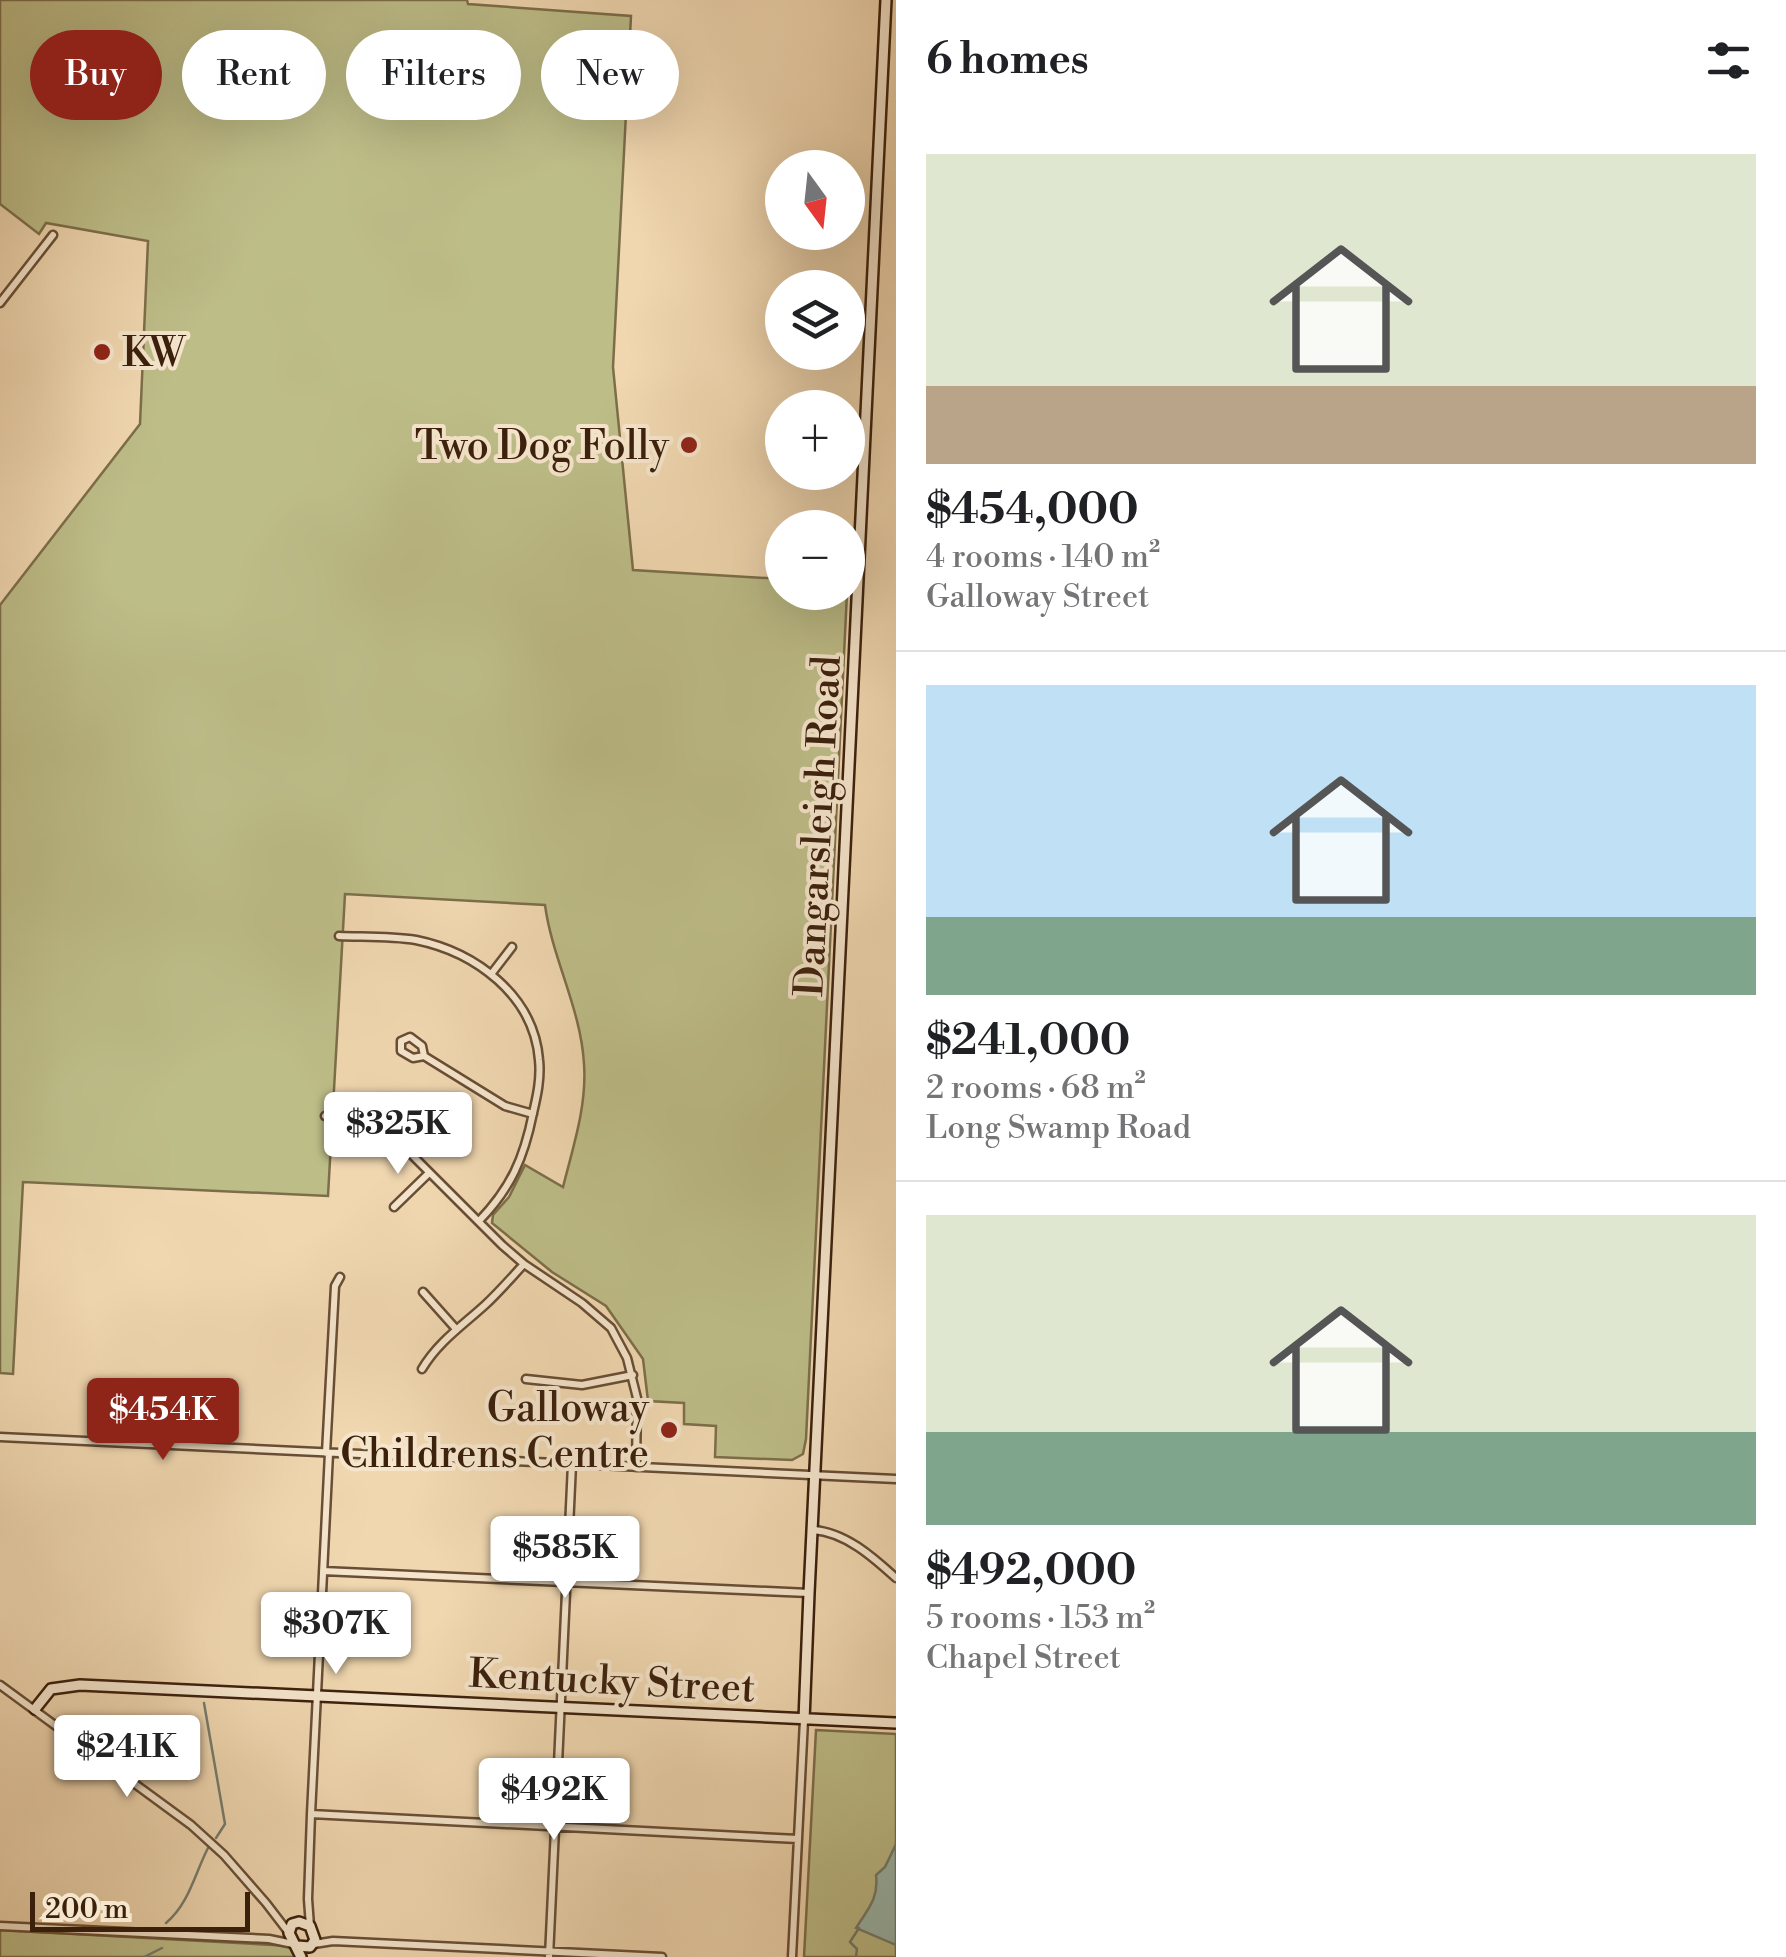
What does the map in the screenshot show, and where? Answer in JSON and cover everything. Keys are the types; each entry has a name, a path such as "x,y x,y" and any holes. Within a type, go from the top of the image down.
{"street":[{"name":"Dangarsleigh Road","path":"804,1720 886,0"},
{"path":"0,303 53,235"},
{"path":"339,936 417,940 448,949 492,972 512,996 534,1034 540,1064 527,1144 505,1190 478,1221"},
{"path":"492,972 512,947"},
{"path":"424,1056 506,1106 533,1114"},
{"path":"325,1116 372,1130 408,1152 524,1264 612,1328 628,1358 637,1398 636,1467"},
{"path":"394,1208 429,1173"},
{"path":"422,1369 431,1354 524,1264"},
{"path":"301,1939 308,1899 335,1286 340,1277"},
{"path":"423,1292 456,1329"},
{"path":"526,1379 582,1384 633,1376"},
{"path":"0,1437 896,1479"},
{"path":"549,1954 572,1464"},
{"path":"813,1530 826,1531 851,1543 896,1578"},
{"path":"323,1571 808,1592"},
{"path":"0,1685 191,1825 224,1854 301,1939"},
{"name":"Kentucky Street","path":"35,1710 51,1689 64,1686 896,1722"},
{"path":"792,1957 804,1720"},
{"path":"311,1814 798,1839"},
{"path":"0,1926 662,1957"}],"green space":[{"path":"0,0 467,0 468,4 631,16 630,30 541,30 541,120 626,120 613,367 633,570 765,578 765,610 846,610 803,1454 792,1460 715,1457 716,1426 684,1424 684,1403 648,1401 643,1359 606,1306 552,1272 492,1223 493,1215 509,1197 525,1165 563,1187 581,1111 582,1044 545,905 345,894 328,1196 23,1182 13,1374 0,1373 0,605 140,424 148,241 46,223 39,234 0,204"},
{"path":"816,1730 896,1734 896,1957 804,1957"},
{"path":"0,1930 291,1946 296,1953 295,1957 0,1957"}],"water":[{"path":"896,1844 896,1945 856,1928 874,1898 876,1875 885,1867"}],"waterway":[{"path":"204,1703 225,1824 216,1838"},
{"path":"166,1923 186,1898 208,1848"},
{"path":"856,1957 857,1949 850,1942 859,1928"},
{"path":"144,1957 162,1948"}],"place":[{"name":"KW","path":"102,352"},
{"name":"Two Dog Folly","path":"689,445"},
{"name":"Galloway Childrens Centre","path":"669,1430"}]}
